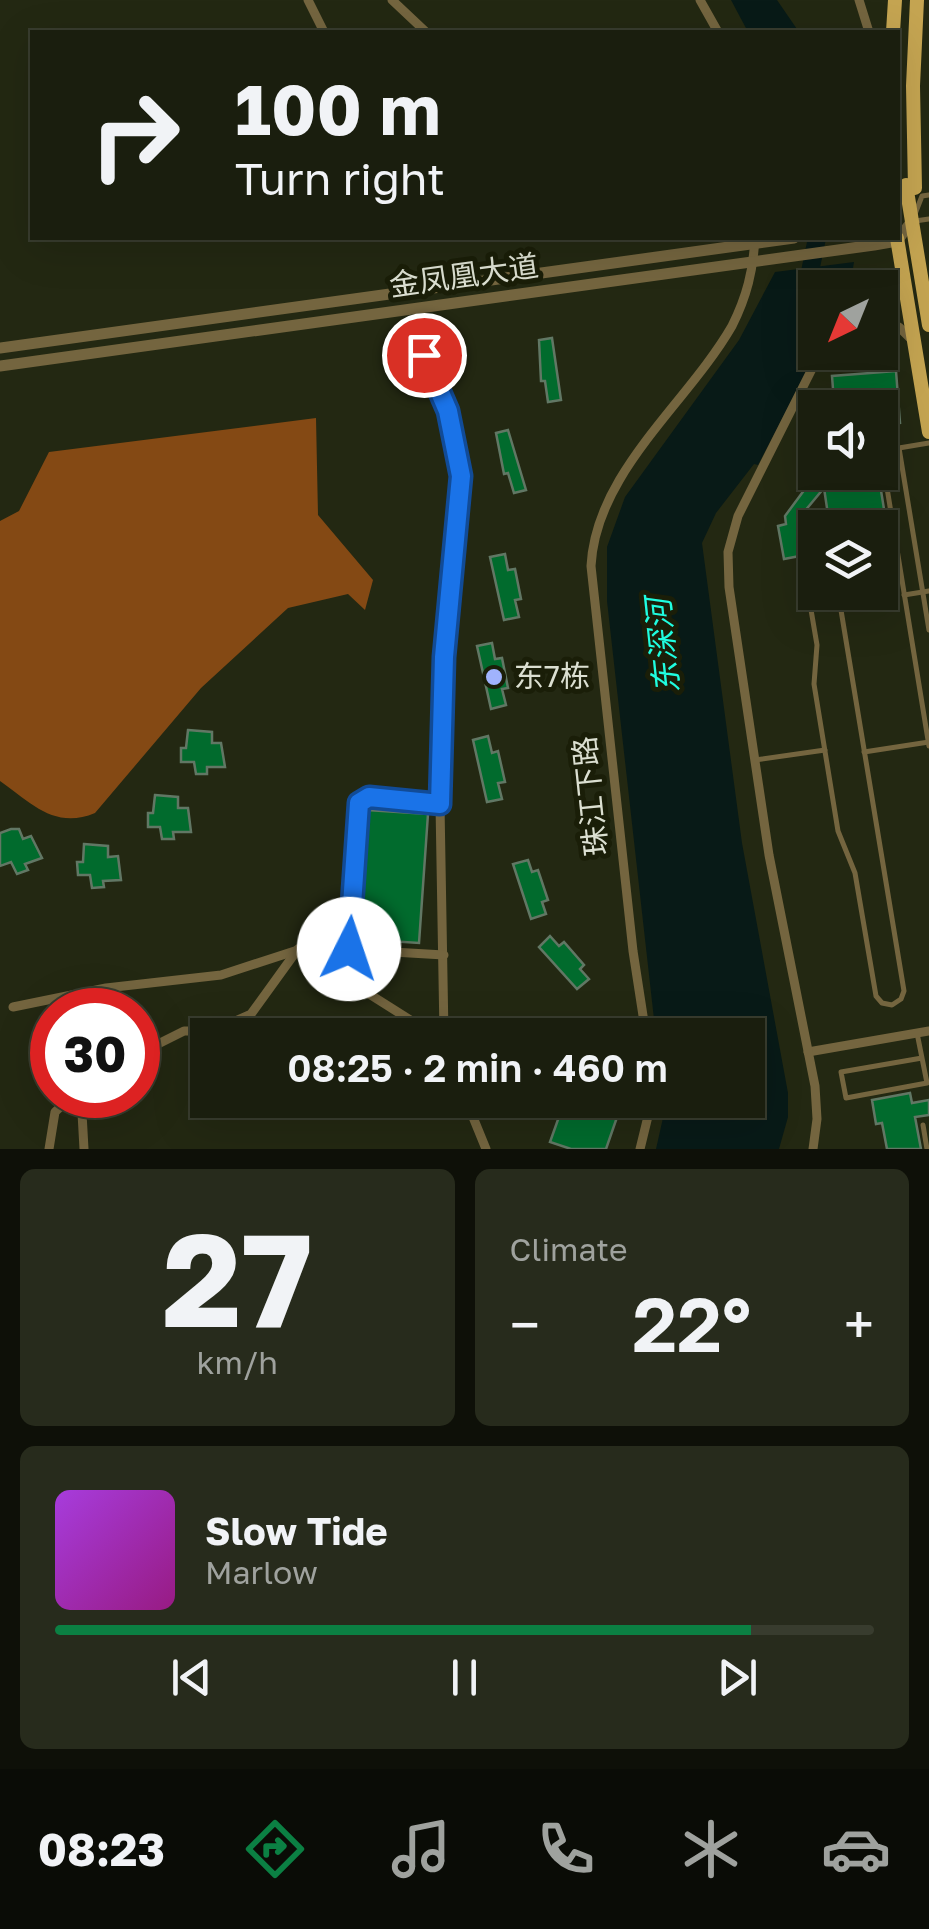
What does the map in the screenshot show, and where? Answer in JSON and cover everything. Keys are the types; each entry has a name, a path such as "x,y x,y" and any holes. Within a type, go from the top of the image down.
{"main road":[{"path":"893,30 895,0"},
{"path":"916,0 916,188 906,185 905,222 928,317"},
{"path":"897,240 929,432"}],"street":[{"path":"308,0 323,30"},
{"path":"392,0 424,30"},
{"path":"700,0 717,30"},
{"path":"858,0 868,30"},
{"name":"金凤凰大道","path":"0,348 755,240"},
{"name":"珠江下路","path":"643,1018 633,952 592,548 608,496 723,341 744,301 755,240"},
{"name":"金凤凰大道","path":"0,366 893,240"},
{"path":"898,290 906,289"},
{"path":"898,327 914,343"},
{"path":"415,333 448,411 461,476 444,657 440,804 444,1018"},
{"path":"811,370 732,534 728,552 769,855 817,1102 813,1149"},
{"path":"349,949 359,803 369,797 440,804"},
{"path":"14,1007 106,988 222,975 307,946 444,956"},
{"path":"298,949 407,1018"},
{"path":"160,1043 184,1031 214,1031 251,1014 298,949"},
{"path":"808,1052 929,1030"},
{"path":"49,1149 53,1118"},
{"path":"82,1118 84,1149"},
{"path":"473,1118 486,1149"},
{"path":"640,1149 648,1118"}],"lane":[{"path":"905,222 922,196 929,196"},
{"path":"905,222 929,219"},
{"path":"864,752 929,743 881,451 929,443"},
{"path":"899,448 926,592 929,630"},
{"path":"904,595 926,592"},
{"path":"811,610 817,645 814,684 838,831 855,874 876,996 882,1003 892,1004 904,991 841,610"},
{"path":"755,760 824,750"},
{"path":"918,1032 927,1083 846,1098 841,1072 922,1058"},
{"path":"922,1126 927,1149"}],"shaded area":[{"path":"316,418 318,515 373,580 365,610 348,594 288,608 201,688 95,813 68,818 44,812 0,781 0,521 19,511 49,452"}],"water":[{"path":"731,0 777,0 798,30 747,30"},
{"path":"854,262 853,270 798,270 798,370 807,370 758,465 754,464 716,513 702,543 742,843 788,1093 788,1117 779,1149 656,1149 663,1118 765,1118 765,1018 654,1018 607,601 607,547 625,497 739,340 775,272"}],"building":[{"path":"552,338 561,400 548,402 545,381 541,381 539,340"},
{"path":"896,371 897,390 833,390 832,376"},
{"path":"508,430 526,490 514,493 508,473 504,474 496,433"},
{"path":"804,490 822,490 806,510 798,510 798,556 784,559 778,526 786,524 785,516"},
{"path":"824,490 881,490 884,510 827,510"},
{"path":"505,554 508,570 515,569 521,599 515,600 519,617 504,620 490,557"},
{"name":"东7栋","path":"492,643 495,659 502,658 508,688 502,689 506,705 491,709 477,646"},
{"path":"188,730 212,732 212,743 221,743 225,767 207,767 207,774 196,774 194,762 181,762"},
{"path":"488,736 492,753 498,751 505,782 498,783 502,799 487,802 473,740"},
{"path":"155,795 178,797 178,808 188,808 191,832 173,832 174,839 162,839 160,827 148,827"},
{"path":"367,810 428,814 419,943 358,939"},
{"path":"19,829 23,839 31,836 42,858 25,864 28,870 17,874 11,862 0,866 0,833"},
{"path":"84,844 108,846 108,857 118,856 121,880 103,881 104,887 92,888 90,875 78,875 77,862 83,862"},
{"path":"528,860 532,872 538,870 548,900 542,902 546,914 531,919 513,864"},
{"path":"550,936 559,946 564,942 584,965 580,969 589,979 577,989 539,947"},
{"path":"910,1093 912,1103 929,1100 929,1115 915,1117 921,1149 887,1149 882,1123 876,1124 872,1100"},
{"path":"559,1118 617,1118 606,1149 571,1149 550,1142"}],"waterway":[{"name":"东深河","path":"810,270 817,240"}],"place":[{"name":"东7栋","path":"494,677"}],"route":[{"path":"349,949 359,803 369,797 440,804 444,657 461,476 448,411 424,355"}]}
